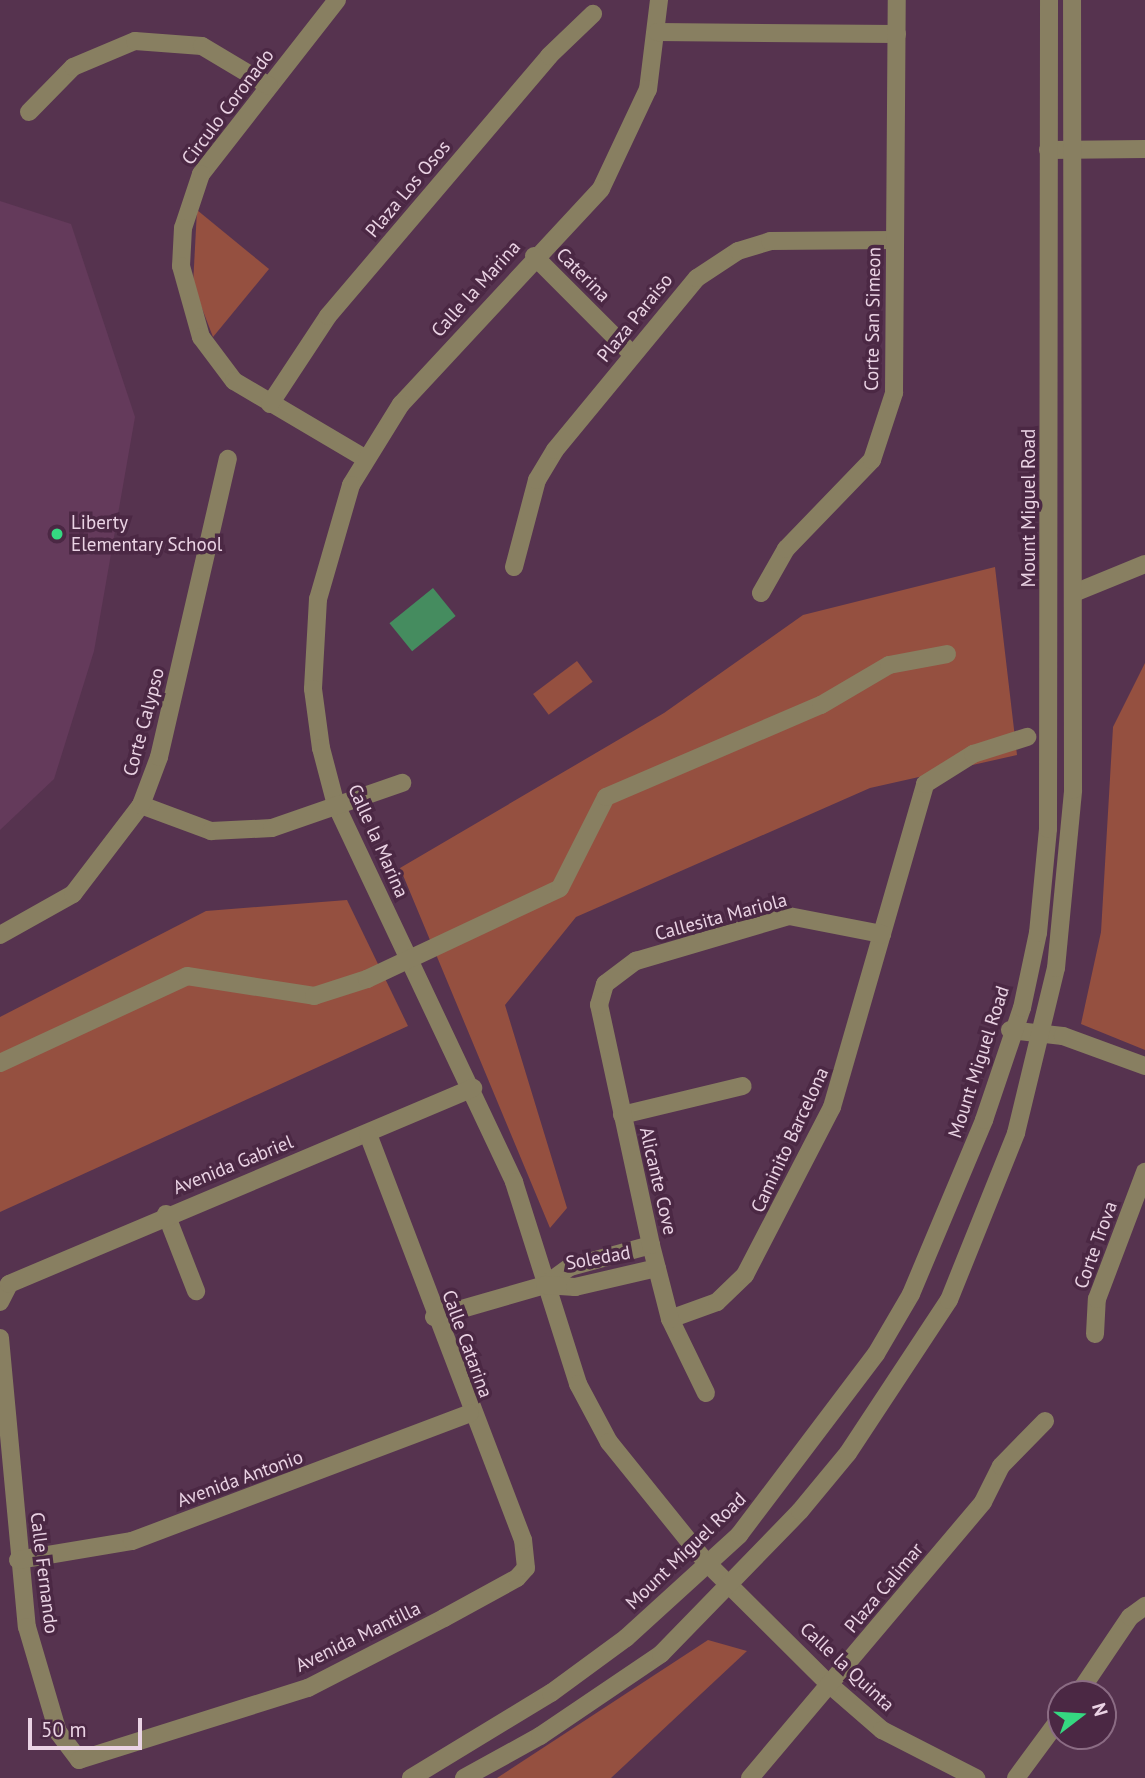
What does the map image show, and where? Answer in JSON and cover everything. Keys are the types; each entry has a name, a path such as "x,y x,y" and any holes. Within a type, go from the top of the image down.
{"street":[{"name":"Circulo Coronado","path":"337,0 201,174 187,210 181,266 187,303 211,353 234,381 364,458"},
{"name":"Calle la Marina","path":"659,0 648,89 616,165 601,189 534,256 401,404 364,458 331,541 314,629 316,718 336,805 473,1088 514,1182 578,1384 608,1442 706,1562"},
{"name":"Corte San Simeon","path":"761,593 786,549 872,460 886,429 894,393 897,0"},
{"name":"Mount Miguel Road","path":"411,1778 551,1693 625,1638 765,1505 876,1354 911,1294 984,1120 1010,1030 1022,1008 1038,933 1048,829 1049,0"},
{"path":"464,1778 540,1736 661,1654 732,1587 848,1453 949,1300 1016,1133 1041,1031 1070,864 1074,593 1075,148 1072,0"},
{"name":"Plaza Los Osos","path":"270,404 328,316 549,56 593,14"},
{"path":"657,32 897,34"},
{"path":"29,112 87,58 152,39 218,53 269,86"},
{"path":"1048,150 1145,149"},
{"name":"Plaza Paraiso","path":"514,567 537,480 632,354 691,283 738,251 787,239 894,240"},
{"name":"Caterina","path":"534,256 632,354"},
{"name":"Corte Calypso","path":"0,935 73,894 141,805 159,757 228,459"},
{"path":"1074,593 1145,564"},
{"path":"0,1063 187,976 314,996 410,959 560,888 606,797 821,705 888,665 947,654"},
{"name":"Caminito Barcelona","path":"670,1319 717,1302 745,1275 788,1200 841,1088 925,784 939,772 1027,737"},
{"path":"141,805 211,831 272,828 402,783"},
{"name":"Callesita Mariola","path":"614,974 636,961 789,916 882,934"},
{"name":"Alicante Cove","path":"614,974 599,1005 622,1115 670,1319 706,1393"},
{"path":"1010,1030 1041,1031 1145,1066"},
{"path":"622,1115 743,1086"},
{"name":"Avenida Gabriel","path":"0,1302 9,1284 166,1214 368,1135 473,1088"},
{"name":"Calle Catarina","path":"368,1135 470,1413 523,1540 526,1567"},
{"name":"Corte Trova","path":"1095,1334 1097,1299 1145,1172"},
{"path":"166,1214 196,1291"},
{"name":"Soledad","path":"545,1285 570,1267 651,1245"},
{"path":"606,1258 611,1279"},
{"name":"Soledad","path":"434,1317 545,1285 611,1279 657,1268"},
{"name":"Calle Fernando","path":"0,1338 18,1560 27,1627 58,1732 79,1760"},
{"name":"Avenida Antonio","path":"18,1560 132,1541 470,1413"},
{"name":"Plaza Calimar","path":"750,1778 983,1502 1001,1466 1045,1421"},
{"name":"Calle la Quinta","path":"706,1562 830,1685 882,1730 976,1778"},
{"name":"Avenida Mantilla","path":"79,1760 308,1688 444,1618 526,1567"},
{"path":"1087,1680 1130,1617 1145,1606"},
{"path":"1016,1778 1047,1736"}],"shaded area":[{"name":"Liberty Elementary School","path":"0,201 71,224 135,417 94,651 54,779 0,830"},
{"path":"197,210 269,269 213,337 193,285"},
{"path":"995,567 1017,755 870,788 576,917 505,1005 567,1208 550,1228 400,868 664,713 803,615"},
{"path":"433,588 456,616 412,651 389,623"},
{"path":"577,661 593,682 549,715 533,694"},
{"path":"1145,663 1145,1050 1081,1024 1101,932 1113,727"},
{"path":"347,900 408,1026 0,1212 0,1017 206,911"},
{"path":"708,1640 747,1651 611,1778 497,1778"}],"place":[{"name":"Liberty Elementary School","path":"57,534"}]}
